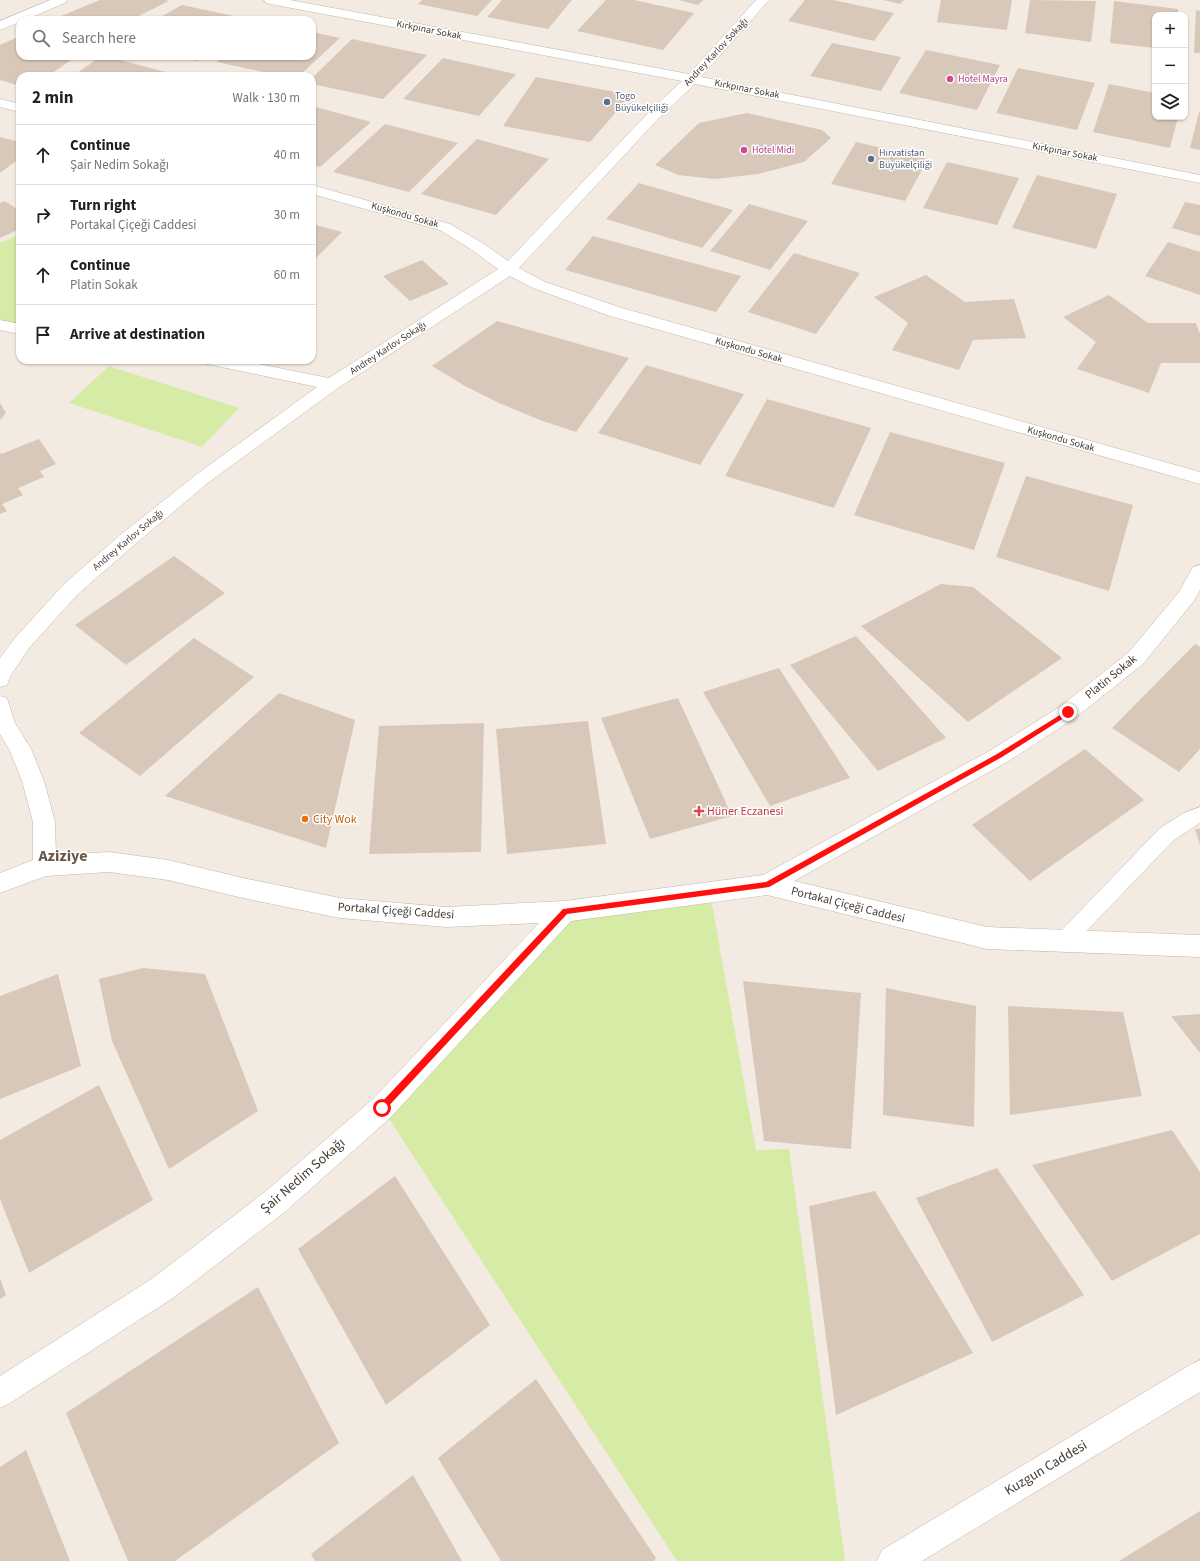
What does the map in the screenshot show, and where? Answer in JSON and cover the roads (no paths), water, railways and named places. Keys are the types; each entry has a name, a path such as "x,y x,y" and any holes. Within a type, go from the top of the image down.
{"street":[{"path":"23,16 61,0"},
{"name":"Kırkpınar Sokak","path":"270,0 692,78 1200,179"},
{"name":"Andrey Karlov Sokağı","path":"0,679 1,673 22,643 77,584 126,541 203,478 332,384 509,269 653,116 692,78 763,0"},
{"path":"0,26 16,19"},
{"path":"0,103 16,107"},
{"name":"Kuşkondu Sokak","path":"316,190 445,227 478,247 509,269 539,285 616,312 1200,478"},
{"path":"0,325 16,328"},
{"path":"232,364 332,384"},
{"name":"Platin Sokak","path":"767,885 999,756 1068,712 1136,658 1186,597 1200,572"},
{"path":"0,704 5,724 20,749 33,781 44,822 45,866 0,883"},
{"name":"Portakal Çiçeği Caddesi","path":"45,866 109,862 168,870 243,888 340,908 446,917 565,911 767,885 987,938 1200,946"},
{"name":"Şair Nedim Sokağı","path":"0,1393 163,1288 276,1201 382,1108 565,911"},
{"name":"Kuzgun Caddesi","path":"893,1561 1200,1375"}],"lane":[{"path":"1064,941 1167,834 1190,818 1200,815"}],"place":[{"name":"Hotel Mayra","path":"950,79"},
{"name":"Togo Büyükelçiliği","path":"607,102"},
{"name":"Hotel Midi","path":"744,150"},
{"name":"Hırvatistan Büyükelçiliği","path":"871,159"},
{"name":"Hüner Eczanesi","path":"699,811"},
{"name":"City Wok","path":"305,819"}],"district":[{"name":"Aziziye","path":"63,856"}]}
